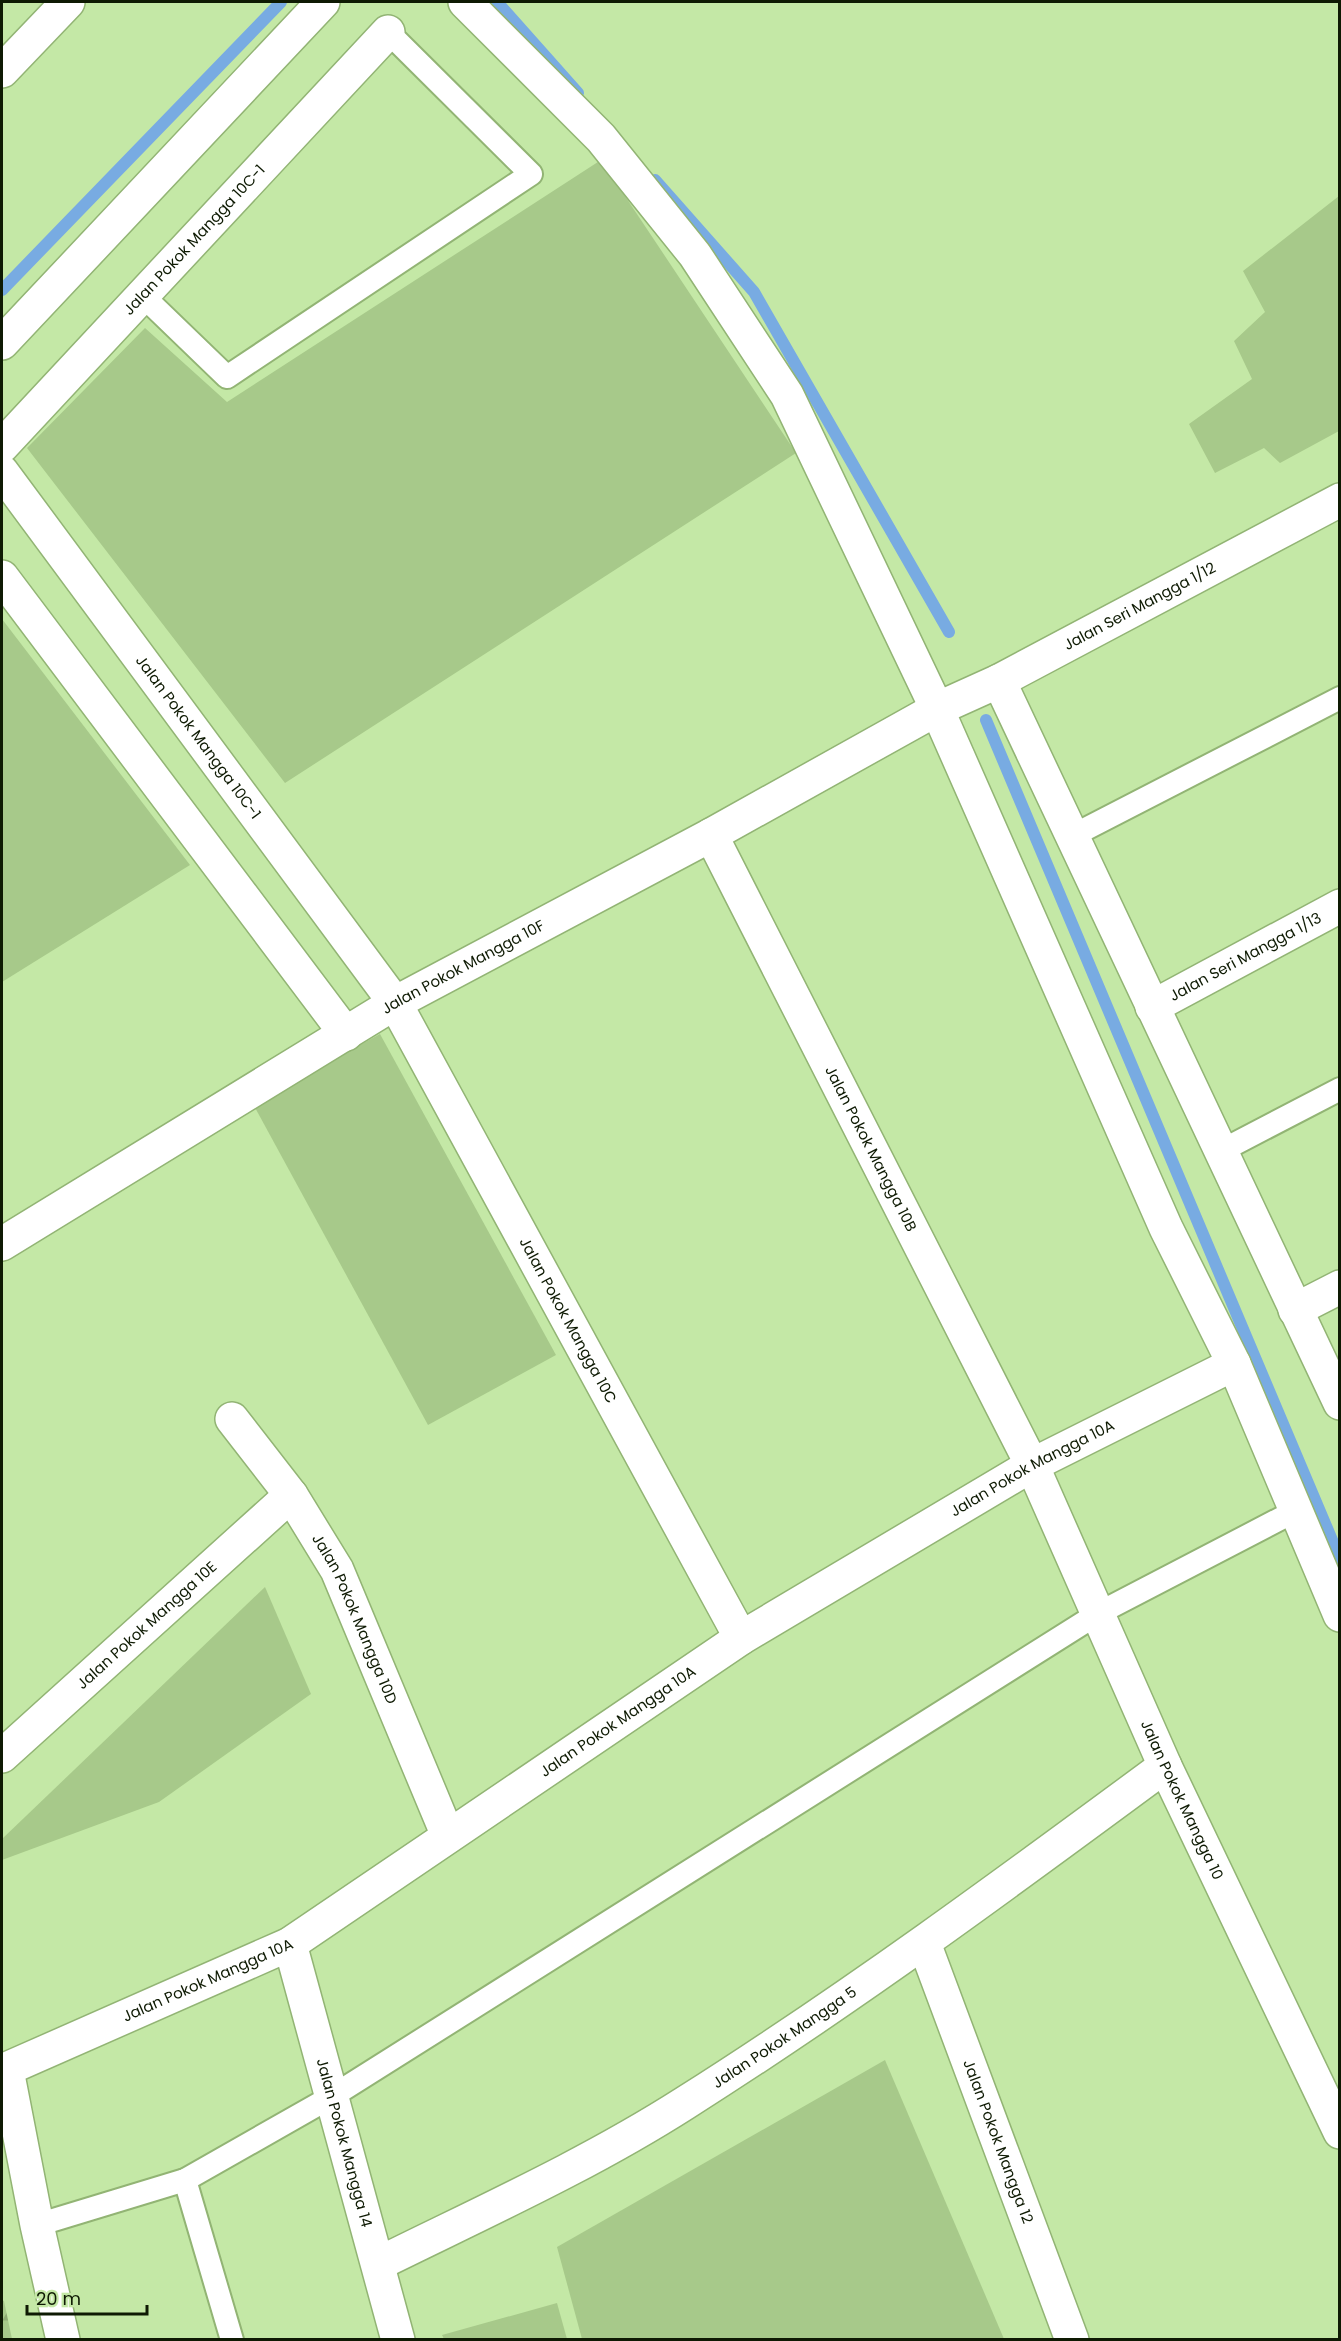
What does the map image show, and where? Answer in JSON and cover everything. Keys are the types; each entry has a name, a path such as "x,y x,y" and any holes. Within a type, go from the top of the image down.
{"street":[{"path":"2,71 68,2"},
{"path":"2,344 323,2"},
{"path":"465,2 601,138 695,255 787,395 937,709 1166,1228 1234,1364 1298,1510 1340,1615"},
{"name":"Jalan Pokok Mangga 10C-1","path":"2,446 388,32"},
{"name":"Jalan Pokok Mangga 10C-1","path":"2,472 395,1003"},
{"name":"Jalan Seri Mangga 1/12","path":"937,709 999,681 1340,500"},
{"path":"2,577 346,1034"},
{"path":"999,681 1340,1403"},
{"name":"Jalan Pokok Mangga 10F","path":"2,1244 395,1003 711,835 937,709"},
{"name":"Jalan Pokok Mangga 10B","path":"711,835 1032,1465"},
{"name":"Jalan Seri Mangga 1/13","path":"1152,1007 1340,906"},
{"name":"Jalan Pokok Mangga 10C","path":"395,1003 741,1638"},
{"path":"1295,1310 1340,1287"},
{"name":"Jalan Pokok Mangga 10A","path":"4,2070 290,1944 741,1638 1032,1465 1234,1364"},
{"name":"Jalan Pokok Mangga 10D","path":"232,1419 291,1495 337,1570 448,1836"},
{"name":"Jalan Pokok Mangga 10","path":"1032,1465 1165,1766 1340,2132"},
{"name":"Jalan Pokok Mangga 10E","path":"2,1756 291,1495"},
{"name":"Jalan Pokok Mangga 5","path":"378,2264 569,2169 684,2104 924,1943 1165,1766"},
{"name":"Jalan Pokok Mangga 12","path":"924,1943 1072,2340"},
{"name":"Jalan Pokok Mangga 14","path":"290,1944 398,2340"},
{"path":"4,2070 63,2340"}],"lane":[{"path":"142,295 227,377 531,174 388,32"},
{"path":"1072,836 1340,698"},
{"path":"1221,1151 1340,1089"},
{"path":"37,2225 185,2180 332,2097 1099,1613 1298,1510"},
{"path":"185,2180 232,2340"}],"green space":[{"path":"601,160 796,453 285,783 27,448 145,328 227,402"},
{"path":"1339,196 1339,431 1280,463 1264,448 1215,473 1189,424 1252,379 1234,341 1265,312 1243,271"},
{"path":"2,619 190,865 2,982"},
{"path":"380,1034 556,1355 428,1425 253,1104"},
{"path":"265,1587 311,1694 159,1802 2,1860 2,1839"},
{"path":"885,2060 1004,2339 582,2339 557,2247"},
{"path":"2,2300 4,2301 12,2339 2,2339"},
{"path":"557,2303 567,2339 444,2339 442,2335"}],"waterway":[{"path":"2,290 281,2"},
{"path":"497,2 578,93"},
{"path":"655,180 754,292 949,632"},
{"path":"986,720 1340,1559"}]}
